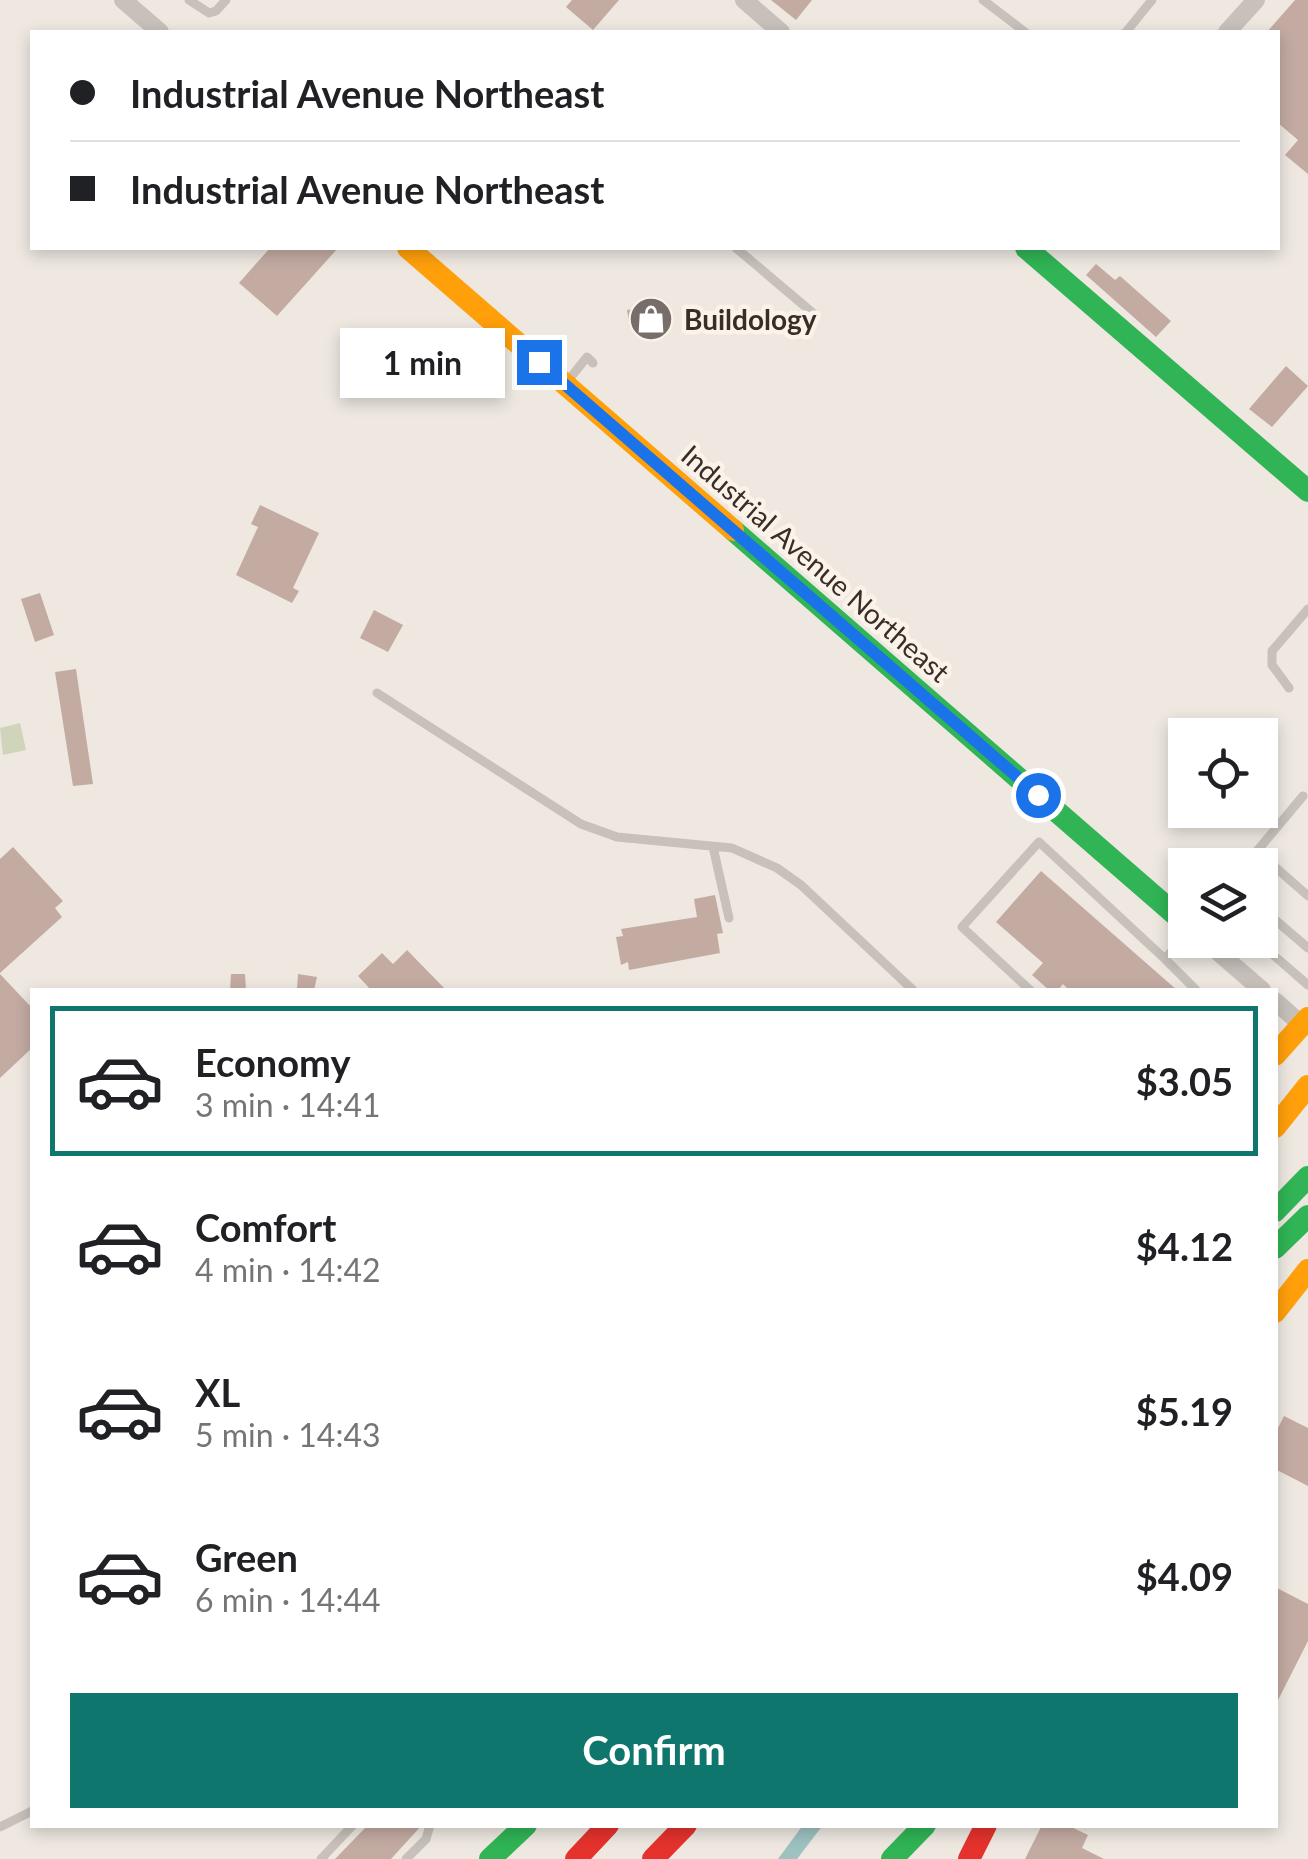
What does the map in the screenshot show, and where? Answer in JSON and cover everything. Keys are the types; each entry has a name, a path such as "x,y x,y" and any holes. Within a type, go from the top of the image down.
{"main road":[{"name":"Industrial Avenue Northeast","path":"410,250 1168,908"},
{"path":"1033,250 1308,491"},
{"path":"1278,1052 1305,1022"},
{"path":"1278,1126 1308,1086"},
{"path":"1278,1127 1308,1100"},
{"path":"1278,1209 1308,1177"},
{"path":"1278,1245 1308,1216"},
{"path":"1278,1308 1308,1270"},
{"path":"490,1859 523,1828"},
{"path":"576,1859 605,1828"},
{"path":"653,1859 683,1828"},
{"path":"892,1859 922,1828"},
{"path":"969,1859 984,1828"}],"street":[{"path":"123,0 158,30"},
{"path":"744,0 778,30"},
{"path":"1229,30 1256,0"},
{"path":"1225,958 1260,988"},
{"path":"1278,1004 1305,1022"}],"lane":[{"path":"189,0 209,13 226,0"},
{"path":"982,0 1022,30"},
{"path":"1128,30 1152,0"},
{"path":"738,250 814,314"},
{"path":"565,384 587,356 592,362"},
{"path":"1288,688 1272,665 1272,651 1308,610"},
{"path":"377,693 581,824 618,837 732,848 778,868 911,988"},
{"path":"1258,848 1302,796"},
{"path":"1028,988 962,927 1039,842 1194,988"},
{"path":"713,846 728,918"},
{"path":"1278,869 1308,896"},
{"path":"1278,922 1308,948"},
{"path":"1165,959 1168,956"},
{"path":"1277,958 1308,985"},
{"path":"0,1827 30,1813"},
{"path":"321,1859 350,1828"},
{"path":"406,1859 426,1838 429,1828"}],"green space":[{"path":"20,723 26,750 3,755 0,728"}],"water":[{"path":"801,1828 821,1828 797,1859 778,1859"}],"building":[{"path":"572,0 619,0 593,30 566,7"},
{"path":"771,0 812,0 796,20"},
{"path":"1295,0 1308,0 1308,174 1285,155 1298,140 1280,125 1280,30 1269,30"},
{"path":"268,250 336,250 277,316 239,283"},
{"path":"1096,264 1115,280 1120,276 1171,321 1156,337 1086,275"},
{"path":"667,303 670,321 630,327 627,310"},
{"path":"1286,366 1308,386 1272,427 1249,409"},
{"path":"260,505 319,533 293,588 299,591 292,603 236,575 258,527 251,524"},
{"path":"40,593 54,635 35,642 21,599"},
{"path":"374,610 403,625 388,652 360,638"},
{"path":"76,669 93,784 73,786 55,672"},
{"path":"13,847 63,901 55,908 62,917 0,973 0,859"},
{"path":"1041,871 1175,988 1067,988 1063,984 1060,988 1047,988 1032,975 1043,963 996,922"},
{"path":"715,895 723,933 717,934 720,953 629,970 628,962 621,965 616,937 623,936 621,929 697,917 694,899"},
{"path":"407,950 444,988 369,988 358,976 382,953 393,964"},
{"path":"0,974 30,1006 30,1050 0,1078"},
{"path":"231,974 245,974 246,988 230,988"},
{"path":"298,974 317,977 314,988 297,988"},
{"path":"1284,1416 1308,1428 1308,1486 1278,1471 1278,1428"},
{"path":"1278,1589 1308,1604 1308,1641 1278,1700"},
{"path":"365,1828 419,1828 391,1859 335,1859"},
{"path":"1040,1828 1073,1828 1088,1835 1082,1848 1104,1859 1025,1859"}],"traffic: fast":[{"path":"1028,250 1308,491"},
{"path":"733,530 1168,908"},
{"path":"1278,1208 1308,1177"},
{"path":"1278,1245 1308,1216"},
{"path":"490,1859 523,1828"},
{"path":"892,1859 922,1828"}],"traffic: slow":[{"path":"410,250 733,530"},
{"path":"1278,1052 1308,1018"},
{"path":"1278,1123 1308,1086"},
{"path":"1278,1308 1308,1270"}],"traffic: jam":[{"path":"576,1859 605,1828"},
{"path":"653,1859 683,1828"},
{"path":"969,1859 984,1828"}],"place":[{"name":"Buildology","path":"651,319"}],"route":[{"path":"539,362 1038,795"}]}
